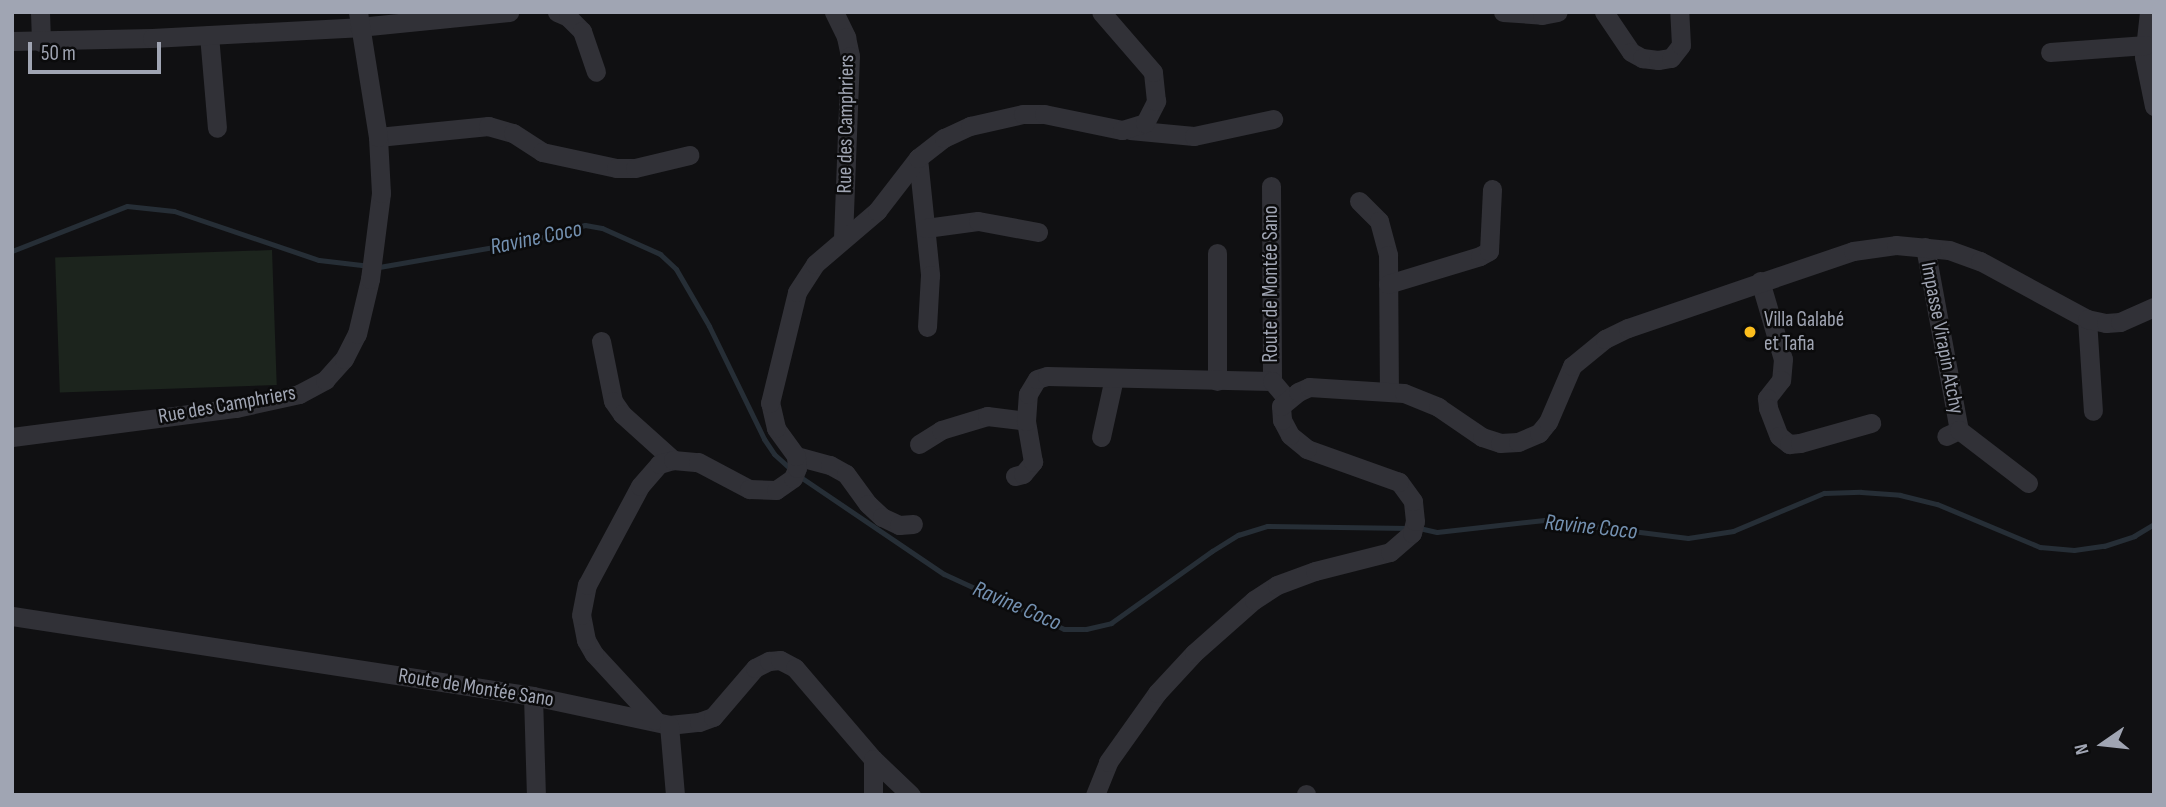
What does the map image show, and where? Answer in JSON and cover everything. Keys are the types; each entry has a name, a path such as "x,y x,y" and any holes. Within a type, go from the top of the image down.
{"street":[{"path":"40,12 41,42"},
{"path":"12,41 209,35 358,20 509,12"},
{"path":"557,12 568,17 582,31 596,72"},
{"name":"Rue des Camphriers","path":"834,12 846,37 850,56 844,239"},
{"path":"1101,12 1148,64 1155,80 1154,110 1144,123 1130,130"},
{"path":"1503,12 1542,15 1558,12"},
{"path":"1604,12 1630,52 1642,58 1658,60 1671,58 1681,45 1679,12"},
{"path":"2149,12 2146,75 2154,106"},
{"name":"Rue des Camphriers","path":"12,437 236,408 299,394 325,380 344,359 357,334 370,279 381,193 378,137 358,20"},
{"path":"209,35 217,128"},
{"path":"2050,52 2146,45"},
{"path":"675,795 662,723 594,654 586,640 581,615 587,586 640,486 659,464 673,460 698,462 749,489 767,491 783,487 793,478 797,468 796,456 771,414 774,380 797,292 815,264 877,211 918,158 944,138 970,126 1023,114 1130,130 1194,135 1273,119"},
{"path":"378,137 488,126 513,133 542,152 616,168 635,168 689,155"},
{"path":"918,158 930,275 927,327"},
{"name":"Route de Montée Sano","path":"1271,186 1272,381 1286,400"},
{"path":"1388,284 1489,251 1492,190"},
{"path":"1359,201 1378,221 1384,238 1388,284 1389,390"},
{"path":"926,228 978,221 1038,232"},
{"path":"1095,795 1108,762 1157,693 1232,618 1277,585 1315,570 1390,552 1412,533 1415,521 1413,501 1407,491 1388,477 1296,442 1282,420 1281,406 1286,400 1309,387 1389,390 1438,407 1482,437 1500,443 1518,442 1539,433 1548,422 1572,366 1589,349 1628,328 1853,251 1896,244 1949,250 1980,261 2087,319 2106,323 2120,322 2153,308"},
{"name":"Impasse Virapin Atchy","path":"1925,247 1953,433 2028,483"},
{"path":"1217,253 1217,381"},
{"path":"1760,281 1783,359 1781,380 1767,398 1779,436 1789,444 1800,443 1871,423"},
{"path":"2087,319 2093,411"},
{"path":"601,341 613,401 622,414 673,460"},
{"name":"Route de Montée Sano","path":"1015,476 1023,474 1032,462 1027,421 1028,394 1037,379 1047,376 1272,381"},
{"path":"1101,437 1114,378"},
{"path":"919,444 941,430 987,416 1027,421"},
{"path":"796,456 830,465 846,474 867,504 882,517 899,526 913,524"},
{"name":"Route de Montée Sano","path":"12,617 533,696 662,723 699,722 713,717 755,668 769,661 780,660 795,668 873,760 911,795"},
{"path":"533,696 536,795"},
{"path":"873,760 873,795"}],"shaded area":[{"path":"272,250 277,385 60,392 55,258"}],"waterway":[{"name":"Ravine Coco","path":"12,251 127,206 174,211 319,260 379,267 533,240 585,225 602,228 660,254 676,269 709,326 764,439 774,454 792,470"},
{"name":"Ravine Coco","path":"799,476 944,574 1064,629 1086,629 1111,623 1212,551 1238,535 1267,526 1409,528"},
{"name":"Ravine Coco","path":"1419,528 1437,532 1544,520 1688,538 1733,531 1824,493 1861,492 1900,495 1937,504 2040,547 2074,550 2104,546 2134,536 2154,524"}],"place":[{"name":"Villa Galabé et Tafia","path":"1750,332"}]}
